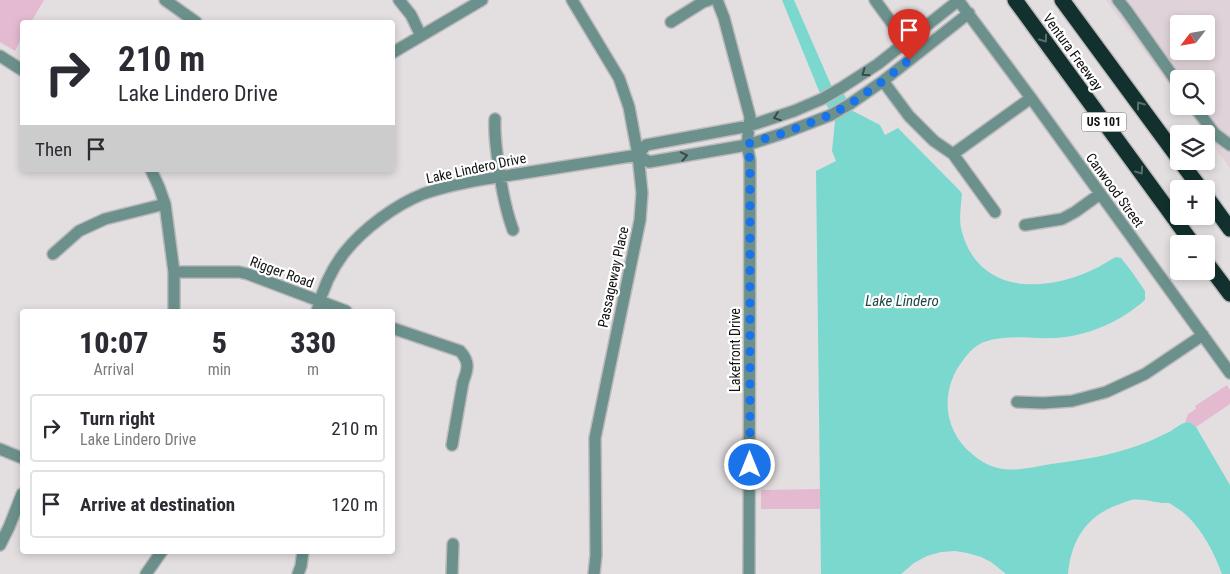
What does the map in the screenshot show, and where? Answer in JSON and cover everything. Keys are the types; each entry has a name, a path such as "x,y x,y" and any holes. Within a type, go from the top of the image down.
{"highway":[{"name":"Ventura Freeway","path":"1015,0 1186,235"},
{"name":"Ventura Freeway","path":"1062,0 1170,146"},
{"path":"1215,208 1230,229"},
{"path":"1215,274 1230,294"}],"street":[{"path":"165,0 193,20"},
{"path":"399,0 411,15 421,36"},
{"path":"395,51 482,0"},
{"name":"Passageway Place","path":"572,0 619,78 629,107 638,155 642,193 640,220 595,438 596,555 594,574"},
{"path":"671,22 709,0"},
{"name":"Lakefront Drive","path":"717,0 724,18 750,117 747,144 750,160 749,574"},
{"path":"875,0 894,26"},
{"name":"Lake Lindero Drive","path":"638,155 646,145 749,126 794,111 822,99 878,64 958,0"},
{"name":"Canwood Street","path":"958,0 1230,373"},
{"path":"1118,0 1170,72"},
{"name":"Lake Lindero Drive","path":"318,306 328,280 344,253 362,234 383,217 404,203 423,194 446,187 500,177 638,155 649,162 747,144 784,133 830,115 850,104 883,81 969,13"},
{"path":"926,27 936,39"},
{"path":"0,56 20,69"},
{"path":"883,81 909,116 934,141 953,154 995,212"},
{"path":"953,154 1031,98"},
{"path":"1201,115 1215,134 1230,145"},
{"path":"495,119 494,132 500,177 506,212 513,230"},
{"path":"152,172 165,204 174,272 174,309"},
{"path":"1025,225 1062,219 1100,194"},
{"path":"53,254 79,231 105,219 165,204"},
{"name":"Rigger Road","path":"174,272 239,272 248,274 318,306 335,309"},
{"path":"395,329 460,351 464,356 467,363 467,372 463,382 452,444"},
{"path":"1017,402 1072,401 1106,392 1146,374 1203,335"},
{"path":"0,450 20,457"},
{"path":"0,545 5,526 20,498"},
{"path":"452,574 453,544"},
{"path":"146,574 160,554"},
{"path":"298,574 303,554"}],"shaded area":[{"path":"0,0 44,0 32,20 20,20 20,41 15,51 0,42"},
{"path":"1106,0 1230,0 1230,168 1215,148 1215,125 1199,125 1191,115 1215,115 1215,70 1170,70 1170,86"},
{"path":"1227,385 1230,390 1230,404 1196,427 1191,423 1185,422 1188,414 1196,409 1195,406"},
{"path":"820,489 820,509 761,509 761,490"}],"water":[{"name":"Lake Lindero","path":"782,0 794,0 831,85 844,94 853,111 880,125 885,135 898,128 960,191 962,194 961,228 970,252 985,269 1003,279 1024,284 1047,283 1070,279 1116,257 1121,258 1145,291 1145,300 1125,315 1103,327 1067,337 1002,338 984,342 973,349 956,371 948,396 950,421 962,444 981,461 994,467 1004,469 1031,468 1113,453 1150,441 1184,423 1191,423 1196,427 1230,485 1230,574 1222,574 1203,534 1182,511 1169,503 1131,500 1098,515 1083,530 1073,550 1068,574 1006,574 981,557 955,551 927,556 914,563 901,574 821,574 816,171 836,161 832,151 835,121 819,91"}],"route":[{"path":"750,465 750,160 747,144 784,133 830,115 850,104 909,60"}]}
